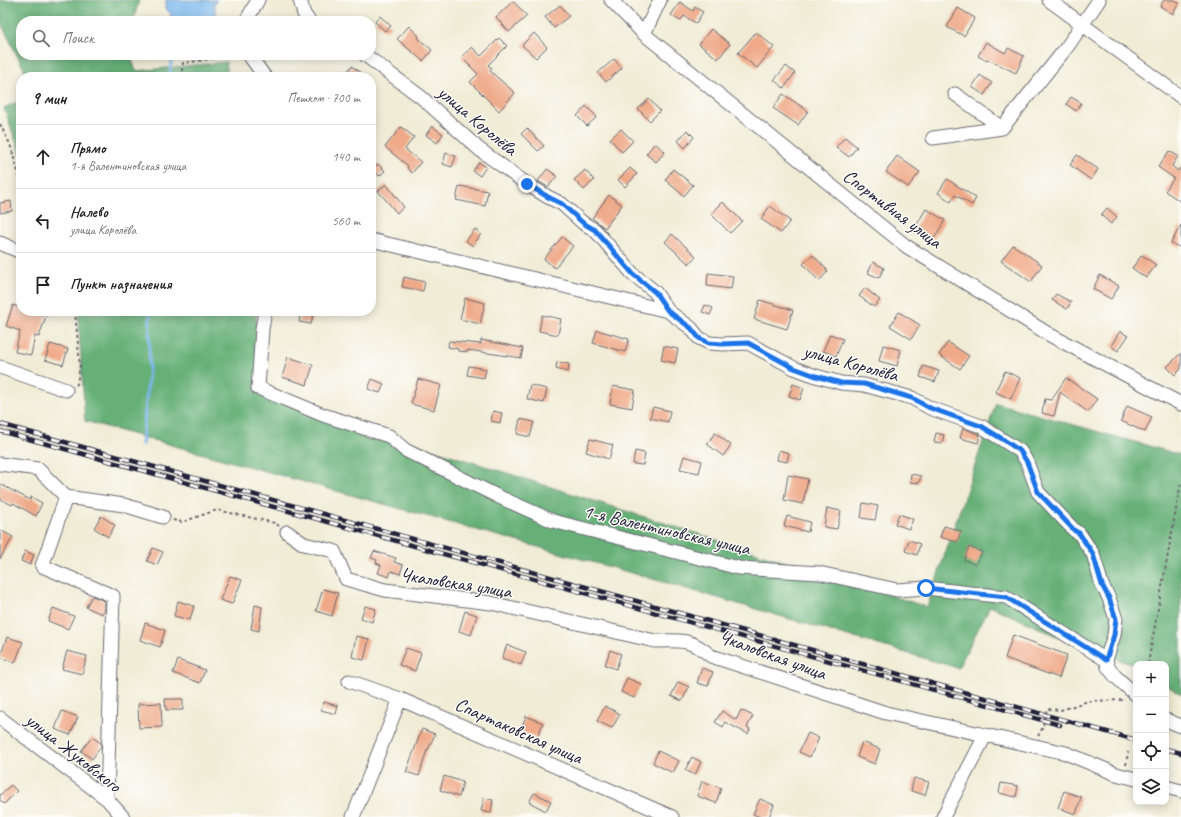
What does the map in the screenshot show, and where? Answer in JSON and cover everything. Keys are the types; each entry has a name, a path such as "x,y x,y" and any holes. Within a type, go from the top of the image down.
{"street":[{"path":"249,16 258,0"},
{"path":"300,0 305,16"},
{"name":"Спортивная улица","path":"611,0 644,34 906,246 1050,335 1181,404"},
{"path":"644,34 660,0"},
{"path":"1049,0 1181,97"},
{"path":"933,138 1002,128 1067,47 1099,0"},
{"path":"253,60 261,72"},
{"name":"улица Королёва","path":"371,60 421,97 480,150 527,184 562,204 583,223 595,230 633,274 655,292 668,311 691,328 699,338 709,343 748,343 794,368 816,376 841,383 864,384 912,398 930,408 981,426 1020,451 1027,462 1038,492 1050,506 1075,531 1079,533 1093,554 1102,585 1109,598 1116,619 1114,635 1106,660"},
{"path":"955,94 1002,128"},
{"path":"376,241 668,311"},
{"path":"0,243 16,250"},
{"name":"1-я Валентиновская улица","path":"264,316 258,388 323,415 388,436 405,450 497,496 553,521 739,568 819,573 897,590 926,588 1006,597 1106,660"},
{"path":"0,367 66,390"},
{"path":"0,464 38,469 66,497 124,505 163,517"},
{"path":"66,497 42,566 112,596 107,799"},
{"name":"Чкаловская улица","path":"287,532 304,544 334,551 346,579 385,590 491,604 655,641 688,641 701,647 712,656 886,713 1066,753 1116,774 1133,778"},
{"path":"1106,660 1108,667 1133,698"},
{"name":"Спартаковская улица","path":"349,681 400,699 672,817"},
{"path":"353,817 400,699"},
{"name":"улица Жуковского","path":"0,718 107,799 123,817"},
{"path":"1169,721 1181,726"},
{"path":"943,817 985,736"},
{"path":"1169,788 1181,791"}],"path":[{"path":"182,72 183,63 205,60"},
{"path":"0,124 10,144 16,165"},
{"path":"66,390 77,384 79,372 79,346 76,316"},
{"path":"1149,661 1181,482"},
{"path":"163,517 182,522 217,510 275,523 287,532"},
{"path":"1042,729 1047,709 1061,710 1088,701 1133,698"},
{"path":"1127,758 1128,752"}],"green space":[{"path":"0,0 139,0 134,16 16,16 16,53 0,21"},
{"path":"20,60 132,60 136,71 226,62 227,72 26,72"},
{"path":"16,102 16,141 4,108"},
{"path":"78,316 256,316 265,396 927,607 996,403 1181,455 1181,694 1169,687 1169,661 1133,661 1133,665 1083,648 990,606 958,668 646,577 85,421"}],"water":[{"path":"166,0 217,0 214,5 217,16 170,16 171,14 165,8"}],"building":[{"path":"1164,0 1174,0 1179,3 1173,14 1160,6"},
{"path":"513,1 527,16 509,32 496,17"},
{"path":"680,2 693,11 695,7 703,12 696,23 684,16 680,21 671,15"},
{"path":"560,5 569,16 554,28 545,17"},
{"path":"958,8 975,18 964,36 947,27"},
{"path":"380,16 391,26 385,31 376,23"},
{"path":"409,26 419,36 418,38 432,50 423,61 397,39"},
{"path":"711,29 730,44 718,59 699,44"},
{"path":"756,32 774,47 757,68 738,53"},
{"path":"534,33 547,47 536,58 522,45"},
{"path":"499,38 507,46 488,65 492,68 490,71 515,93 499,111 470,82 478,74 461,57 472,47 481,56"},
{"path":"986,42 1005,53 1008,48 1024,56 1016,73 978,56"},
{"path":"614,59 622,68 606,82 598,73"},
{"path":"352,66 360,72 347,72"},
{"path":"786,66 795,73 784,88 774,80"},
{"path":"980,75 992,83 984,95 972,87"},
{"path":"783,94 808,111 798,125 773,108"},
{"path":"1071,97 1081,103 1076,111 1066,104"},
{"path":"649,99 660,111 650,121 638,109"},
{"path":"586,106 597,117 587,126 577,116"},
{"path":"432,126 443,134 437,143 426,135"},
{"path":"401,127 414,137 405,149 421,162 412,173 407,168 408,166 385,147"},
{"path":"527,128 544,146 538,151 521,134"},
{"path":"621,129 633,141 622,152 610,139"},
{"path":"687,130 694,137 685,148 678,141"},
{"path":"845,137 857,147 849,157 836,147"},
{"path":"655,143 665,152 656,162 646,154"},
{"path":"1169,151 1178,156 1172,166 1178,171 1181,167 1181,202 1165,191 1174,178 1158,167"},
{"path":"446,153 456,156 452,167 443,164"},
{"path":"1077,155 1098,169 1091,180 1070,165"},
{"path":"897,156 920,172 908,187 886,172"},
{"path":"479,162 486,167 480,176 473,171"},
{"path":"378,164 385,171 379,176 376,173 376,166"},
{"path":"630,168 637,174 625,187 618,180"},
{"path":"547,169 557,176 548,187 538,181"},
{"path":"673,169 693,185 684,196 665,180"},
{"path":"585,170 594,180 584,190 574,180"},
{"path":"947,179 976,198 972,205 955,195 951,202 938,193"},
{"path":"386,184 404,207 397,213 378,191"},
{"path":"459,186 488,191 485,206 456,200"},
{"path":"609,195 622,205 605,228 592,218"},
{"path":"11,201 12,211 0,213 0,203"},
{"path":"723,202 742,221 730,233 711,214"},
{"path":"770,206 790,221 781,233 761,219"},
{"path":"1107,208 1117,217 1111,224 1101,215"},
{"path":"926,209 945,220 932,242 913,231"},
{"path":"1181,225 1181,248 1171,243"},
{"path":"475,229 481,234 473,246 466,241"},
{"path":"672,234 696,256 689,264 665,242"},
{"path":"562,237 573,246 555,268 544,259"},
{"path":"1013,245 1042,265 1031,282 1001,261"},
{"path":"813,255 828,271 819,281 803,264"},
{"path":"1142,255 1156,265 1146,278 1132,268"},
{"path":"873,262 884,268 879,278 868,273"},
{"path":"708,273 733,276 731,289 707,286"},
{"path":"1100,275 1119,286 1111,299 1093,289"},
{"path":"404,277 425,282 423,291 402,287"},
{"path":"865,288 880,300 874,307 859,296"},
{"path":"1056,294 1071,302 1067,309 1052,300"},
{"path":"465,298 485,303 480,324 460,319"},
{"path":"760,300 793,310 787,329 754,319"},
{"path":"13,305 16,306 16,316 46,316 39,337 35,336 31,355 15,352 20,331 6,326"},
{"path":"705,305 713,308 710,315 702,312"},
{"path":"899,312 920,325 911,339 890,326"},
{"path":"542,315 561,319 558,335 539,331"},
{"path":"300,316 313,316 311,324 299,322"},
{"path":"597,330 629,339 625,352 593,343"},
{"path":"1120,331 1128,336 1118,351 1111,346"},
{"path":"830,334 843,339 836,356 823,351"},
{"path":"481,340 523,348 521,358 468,350 468,352 458,351 458,349 448,347 449,341 481,344"},
{"path":"948,342 969,356 960,369 939,355"},
{"path":"50,344 68,349 63,365 45,360"},
{"path":"883,345 901,350 897,366 879,361"},
{"path":"664,346 678,349 675,363 661,360"},
{"path":"1181,353 1181,369 1175,375 1167,367"},
{"path":"288,357 313,365 307,385 282,377"},
{"path":"557,362 569,364 568,372 556,369"},
{"path":"469,366 486,369 484,378 467,375"},
{"path":"923,366 939,371 935,382 920,377"},
{"path":"1005,371 1020,378 1011,399 995,392"},
{"path":"1066,378 1097,399 1088,412 1060,392 1054,416 1042,413 1045,399 1051,400"},
{"path":"372,379 384,384 380,393 368,389"},
{"path":"418,379 441,385 434,410 411,404"},
{"path":"793,384 804,388 800,400 789,396"},
{"path":"530,385 547,389 544,403 527,399"},
{"path":"613,386 635,390 632,408 610,404"},
{"path":"1127,406 1152,417 1145,432 1121,421"},
{"path":"653,407 670,411 668,422 650,418"},
{"path":"493,411 502,413 500,423 491,421"},
{"path":"520,419 534,422 530,437 517,434"},
{"path":"963,428 980,435 978,443 960,438"},
{"path":"715,433 731,445 723,456 707,444"},
{"path":"936,433 944,435 942,443 934,442"},
{"path":"590,439 613,445 609,459 586,452"},
{"path":"779,450 789,453 787,462 777,460"},
{"path":"635,451 645,453 643,465 633,464"},
{"path":"684,456 702,461 699,473 680,469"},
{"path":"911,474 921,476 919,483 910,482"},
{"path":"788,475 808,479 803,504 784,500"},
{"path":"0,484 30,500 31,497 42,503 36,516 13,503 12,505 0,499"},
{"path":"863,503 878,506 875,520 861,518"},
{"path":"827,508 841,511 837,529 824,527"},
{"path":"899,514 913,519 909,529 895,524"},
{"path":"101,516 115,525 108,537 94,528"},
{"path":"787,516 810,522 808,532 784,526"},
{"path":"944,526 961,531 957,542 940,537"},
{"path":"0,530 13,537 0,559"},
{"path":"909,540 920,544 917,555 905,551"},
{"path":"969,547 982,552 976,565 964,560"},
{"path":"153,548 163,552 157,565 147,561"},
{"path":"25,551 34,555 30,565 21,561"},
{"path":"374,551 396,558 394,562 403,565 400,574 391,571 389,577 378,573 381,565 376,563 377,560 371,558"},
{"path":"230,576 242,580 232,604 220,600"},
{"path":"323,589 338,593 332,616 316,611"},
{"path":"92,596 105,601 105,609 102,614 86,607"},
{"path":"178,601 194,606 190,620 174,616"},
{"path":"255,605 262,607 259,631 251,629"},
{"path":"365,606 376,609 372,622 361,618"},
{"path":"53,608 74,616 68,629 48,621"},
{"path":"465,611 477,615 471,635 459,631"},
{"path":"145,623 165,630 160,647 140,640"},
{"path":"1013,635 1067,655 1059,678 1005,658"},
{"path":"356,636 369,639 364,660 352,657"},
{"path":"7,637 23,642 15,663 0,657"},
{"path":"507,645 526,652 521,665 502,658"},
{"path":"406,648 421,653 415,671 399,665"},
{"path":"610,650 621,654 616,669 605,665"},
{"path":"67,651 87,656 82,674 62,669"},
{"path":"178,660 205,670 200,683 173,673"},
{"path":"702,668 713,672 708,686 697,683"},
{"path":"627,678 641,684 634,698 621,692"},
{"path":"678,682 689,687 682,701 671,696"},
{"path":"165,699 183,699 183,710 166,710"},
{"path":"324,702 338,706 336,714 321,710"},
{"path":"161,703 162,727 139,728 138,704"},
{"path":"605,706 620,714 612,728 597,721"},
{"path":"741,710 753,716 747,727 750,729 748,734 725,722 723,727 715,722 722,711 736,720"},
{"path":"62,711 78,717 70,735 55,729"},
{"path":"526,716 543,723 537,738 520,731"},
{"path":"422,729 435,734 427,750 419,776 406,772"},
{"path":"808,733 819,738 810,757 799,752"},
{"path":"92,737 101,743 101,747 92,759 81,751"},
{"path":"862,742 880,749 875,764 857,757"},
{"path":"658,751 679,761 673,773 653,763"},
{"path":"692,757 701,762 695,775 685,770"},
{"path":"444,776 463,782 459,797 440,790"},
{"path":"914,778 929,782 925,795 911,791"},
{"path":"702,781 721,788 716,803 697,796"},
{"path":"1001,783 1018,786 1016,797 999,793"},
{"path":"11,785 17,791 4,804 0,800 0,795"},
{"path":"1064,791 1081,797 1076,814 1058,808"},
{"path":"534,793 551,801 546,811 529,802"},
{"path":"484,798 493,800 491,813 481,811"},
{"path":"760,799 774,805 769,817 760,817 753,814"}],"waterway":[{"path":"170,72 171,60"},
{"path":"142,444 149,370 150,316"}],"railway":[{"path":"0,424 1133,739"},
{"path":"0,431 1060,725"},
{"path":"1169,750 1181,753"}],"route":[{"path":"527,184 562,204 583,223 595,230 633,274 655,292 668,311 691,328 699,338 709,343 748,343 771,354 794,368 816,376 841,383 864,384 912,398 930,408 981,426 1020,451 1027,462 1038,492 1075,531 1079,533 1093,554 1102,585 1109,598 1116,619 1114,635 1106,660 1006,597 926,588"}]}
